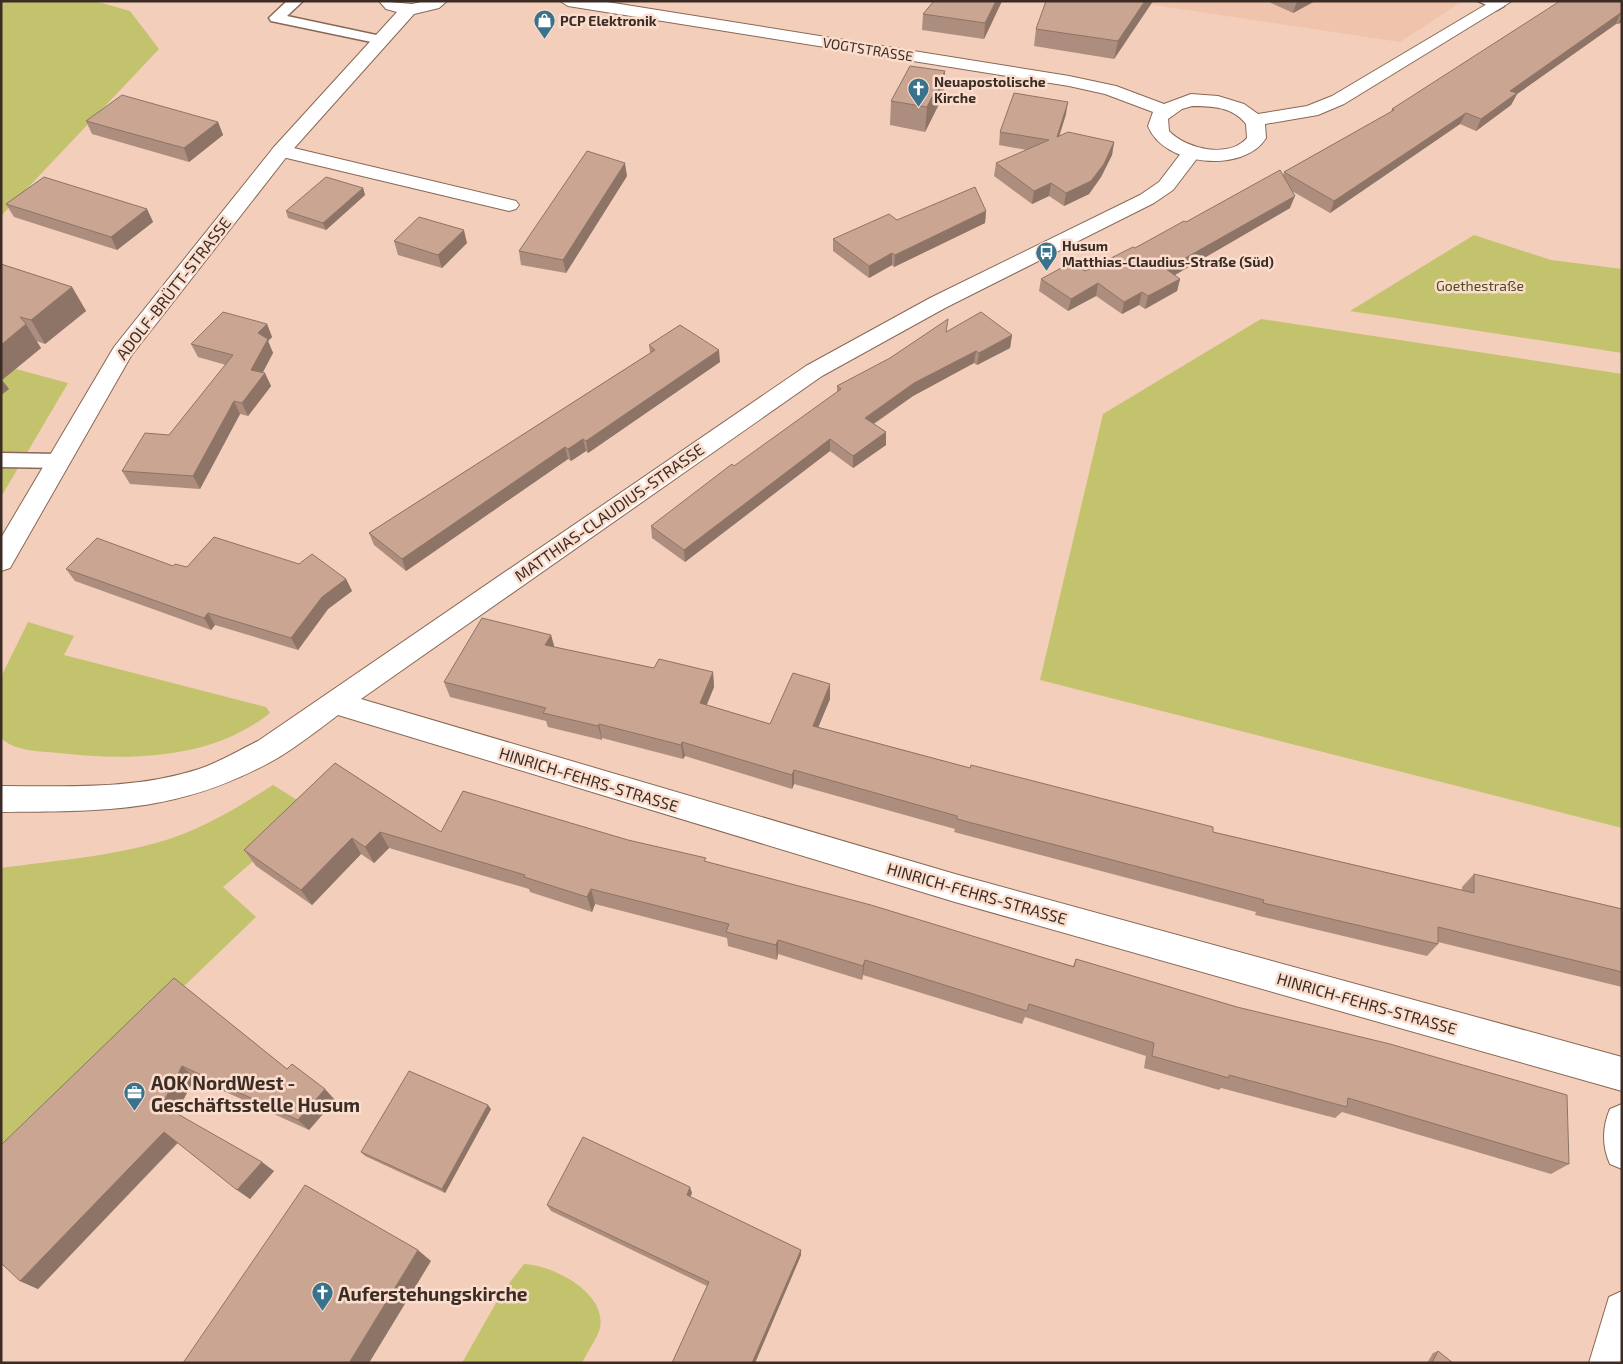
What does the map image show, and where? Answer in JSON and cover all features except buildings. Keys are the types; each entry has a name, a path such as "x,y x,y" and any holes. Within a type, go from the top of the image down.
{"street":[{"path":"387,1 397,8 409,9 421,8 438,1"},
{"name":"VOGTSTRASSE","path":"568,1 1084,83 1110,90 1164,110"},
{"path":"1254,120 1311,111 1338,100 1495,3"},
{"name":"ADOLF-BRÜTT-STRASSE","path":"1,561 122,352 281,151 409,9"},
{"path":"1209,100 1227,104 1243,111 1254,120 1258,128 1257,140 1252,145 1237,153 1213,155 1192,152 1174,144 1162,135 1157,126 1158,117 1164,110 1184,102 1209,100"},
{"path":"281,151 509,206"},
{"name":"MATTHIAS-CLAUDIUS-STRASSE","path":"1,799 111,798 160,791 202,780 268,749 814,371 864,341 932,305 1147,200 1166,186 1192,152"},
{"name":"HINRICH-FEHRS-STRASSE","path":"335,703 955,888 1622,1074"},
{"path":"1622,1121 1622,1152"},
{"path":"1608,1363 1622,1310"}],"lane":[{"path":"296,1 276,18 381,40"},
{"path":"1,460 59,461"}],"shaded area":[{"path":"1127,1 1463,1 1400,42"}],"green space":[{"path":"1,1 95,1 130,11 159,49 1,216"},
{"name":"Goethestraße","path":"1474,235 1551,260 1622,269 1622,353 1350,311"},
{"path":"1261,319 1622,374 1622,828 1040,680 1103,414"},
{"path":"1,365 68,383 1,497"},
{"path":"28,622 74,636 64,655 266,707 270,713 247,729 222,740 169,754 114,757 86,756 36,751 14,746 1,738 1,677"},
{"path":"273,785 302,803 291,829 223,887 256,917 1,1162 1,868 89,857 133,849 175,837 212,821"},
{"path":"524,1264 549,1269 562,1275 586,1292 595,1303 600,1315 600,1328 582,1363 462,1363 501,1294"}],"place":[{"name":"PCP Elektronik","path":"544,39"},
{"name":"Neuapostolische Kirche","path":"918,108"},
{"name":"Husum Matthias-Claudius-Straße (Süd)","path":"1046,272"},
{"name":"AOK NordWest - Geschäftsstelle Husum","path":"135,1112"},
{"name":"Auferstehungskirche","path":"322,1312"}]}
